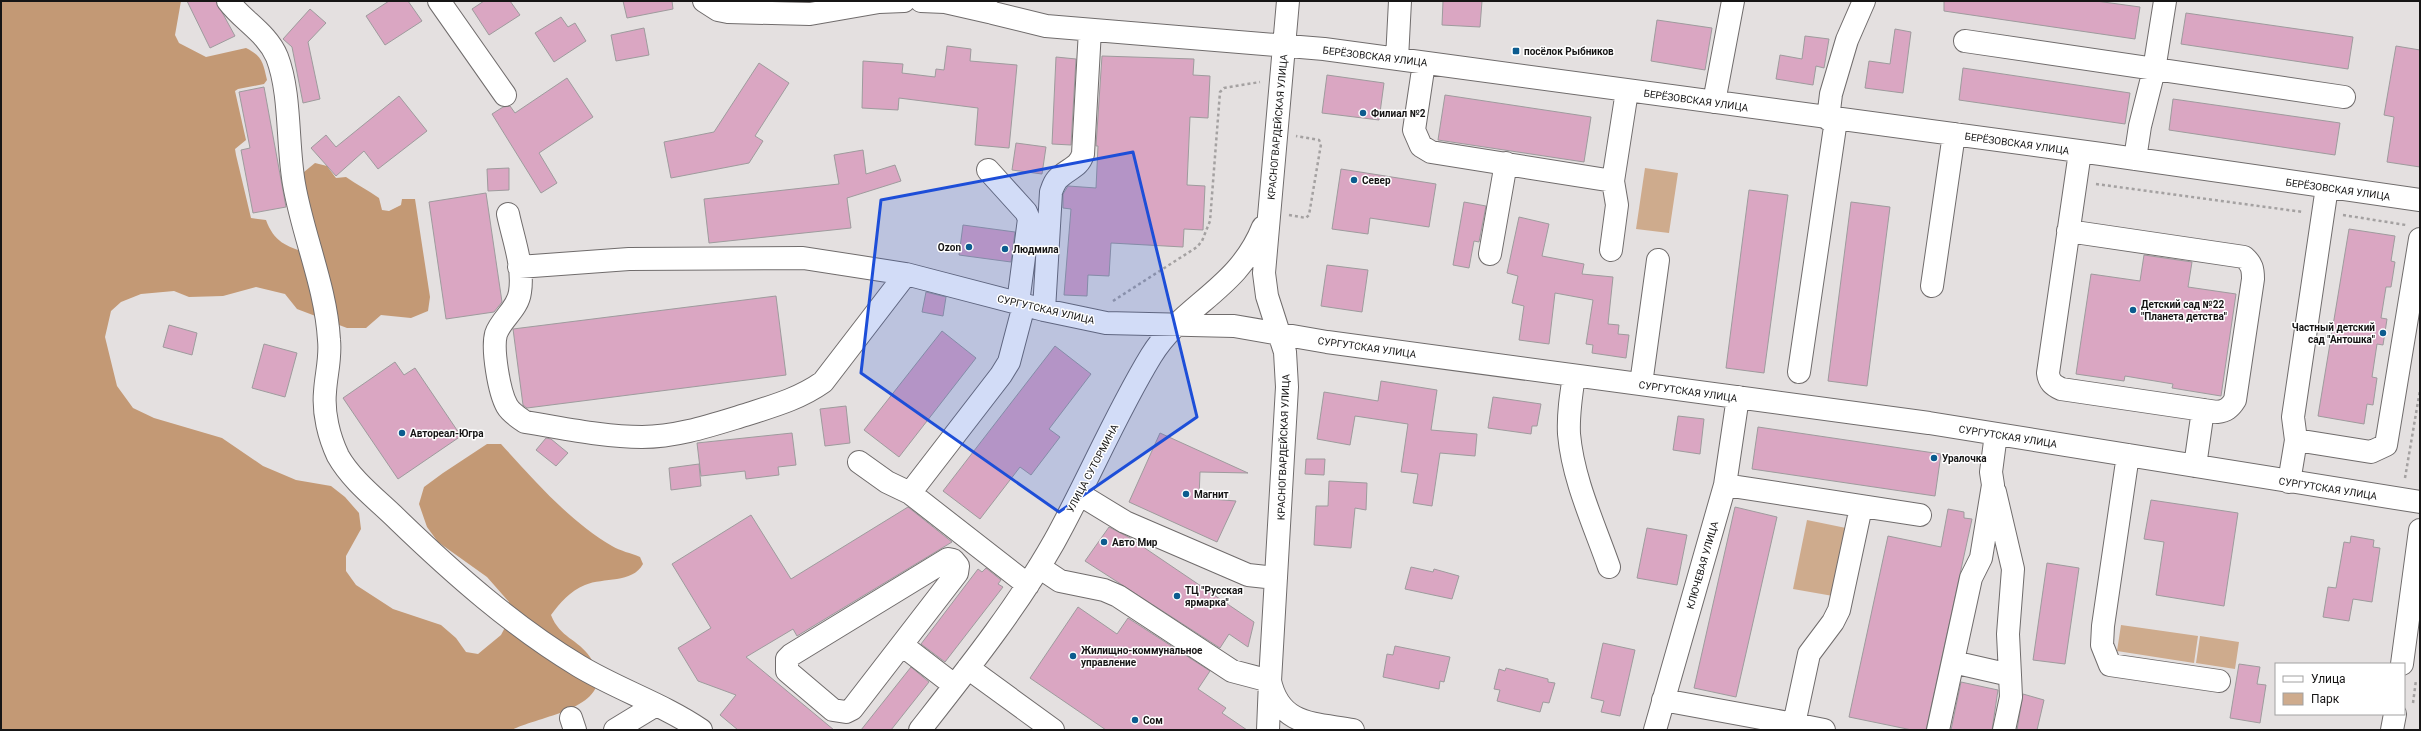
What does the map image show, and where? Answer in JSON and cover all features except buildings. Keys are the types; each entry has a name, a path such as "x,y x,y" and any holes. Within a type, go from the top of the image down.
{"street":[{"path":"228,1 236,12 268,41 277,58 283,79 294,183 327,317 329,364 324,406 332,442 340,459 353,476 423,544 532,636 581,667 681,717 700,730"},
{"path":"439,1 505,95"},
{"path":"704,1 718,10 728,12 793,15 879,2 904,1"},
{"path":"921,1 945,2 993,13"},
{"name":"БЕРЁЗОВСКАЯ УЛИЦА","path":"975,1 993,13 1029,24 1284,46 1397,59 1832,119 1954,134 2420,200"},
{"name":"КРАСНОГВАРДЕЙСКАЯ УЛИЦА","path":"1268,730 1287,387 1285,352 1281,335 1270,308 1265,285 1276,215 1278,126 1288,1"},
{"path":"1397,59 1400,1"},
{"path":"1714,102 1733,1"},
{"path":"1799,372 1832,119 1831,94 1847,40 1864,1"},
{"path":"2134,159 2140,126 2154,70 2165,1"},
{"path":"910,493 1001,375 1009,362 1029,306 1051,192 1060,176 1081,162 1083,154 1090,30"},
{"path":"1965,41 2344,97"},
{"path":"1424,63 1414,130 1421,146 1431,152 1613,181"},
{"path":"1611,250 1617,205 1613,181 1627,91"},
{"path":"1932,286 1954,134"},
{"path":"2068,231 2244,257 2250,262 2253,269 2253,279 2234,400 2225,411 2203,410 2061,389 2054,386 2049,380 2048,373 2068,231 2080,152"},
{"path":"1490,254 1506,164"},
{"path":"988,170 1026,212 1029,219 1029,306"},
{"path":"2289,482 2296,440 2293,417 2327,187"},
{"path":"508,214 519,267 520,294 514,309 496,333 494,344 501,392 507,407 514,415 525,422 603,434 643,437 700,428 787,402 809,392 823,382 906,274"},
{"name":"УЛИЦА СУТОРМИНА","path":"925,728 954,685 968,668 1033,576 1079,494 1152,355 1178,324 1240,268 1258,239 1276,215"},
{"path":"2296,440 2371,452 2386,445 2412,344 2420,239"},
{"name":"СУРГУТСКАЯ УЛИЦА","path":"519,267 629,259 767,257 802,258 906,274 1029,306 1106,322 1234,326 1281,335 1574,376 1738,397 1996,434 2420,502"},
{"path":"1641,384 1658,260"},
{"path":"1574,376 1569,419 1572,455 1576,474 1609,567"},
{"name":"КЛЮЧЕВАЯ УЛИЦА","path":"1655,730 1725,485 1738,397"},
{"path":"2195,466 2203,410"},
{"path":"1996,434 1991,472 2013,569 2008,634 2011,697 2004,730"},
{"path":"2128,456 2103,626 2104,653 2110,665 2219,681"},
{"path":"859,462 887,482 910,493 1033,576 1104,590 1118,596 1232,671 1270,680"},
{"path":"1725,485 1861,507 1920,514"},
{"path":"1938,730 1954,662 1971,578 1981,558 1993,485"},
{"path":"1079,494 1125,522 1248,575 1276,578"},
{"path":"1794,724 1809,654 1833,622 1839,610 1861,507"},
{"path":"2409,669 2420,530"},
{"path":"953,560 958,566 957,574 902,645 852,709 846,712 833,710 787,671 787,659 791,655 941,562 953,560"},
{"path":"902,645 954,685"},
{"path":"1954,662 2010,675"},
{"path":"968,668 1053,730"},
{"name":"КРАСНОГВАРДЕЙСКАЯ УЛИЦА","path":"1270,680 1273,694 1280,707 1290,716 1353,730"},
{"path":"1663,700 1824,730"},
{"path":"615,730 656,705"},
{"path":"2392,730 2401,715"}],"path":[{"path":"1110,302 1197,247 1202,242 1210,221 1220,92 1224,88 1266,81"},
{"path":"1276,215 1306,218 1309,215 1321,144 1319,140 1296,136 1294,133"},
{"path":"2402,479 2406,477 2420,390"},
{"path":"2405,701 2409,669"}],"highlighted area":[{"path":"1133,152 1197,417 1059,512 861,373 881,200"}],"green space":[{"path":"1645,168 1678,173 1669,233 1636,229"},
{"path":"1807,520 1846,528 1833,596 1793,589"},
{"path":"2121,625 2198,636 2194,663 2117,651"},
{"path":"2200,636 2239,642 2235,669 2196,663"}],"shaded area":[{"path":"1,1 181,1 175,35 179,43 206,57 246,48 259,57 263,64 267,80 264,84 238,89 235,91 246,140 235,149 236,155 251,218 266,220 277,238 293,248 307,253 304,172 315,163 327,166 336,178 346,177 379,198 382,210 389,211 401,205 402,199 415,199 430,297 428,311 411,318 381,315 366,328 347,328 297,309 285,294 256,287 223,296 189,297 174,291 141,294 121,302 111,311 105,337 117,386 133,408 154,418 222,438 263,466 296,480 331,486 345,497 359,513 361,529 346,556 346,571 356,585 393,609 441,625 456,638 466,652 478,654 501,635 511,616 509,602 487,577 438,542 427,527 419,504 424,487 443,473 487,444 501,444 526,472 581,525 615,548 640,557 643,564 632,575 585,585 566,598 551,615 559,629 580,646 590,657 597,674 596,688 587,699 558,714 512,730 1,730"}],"place":[{"name":"посёлок Рыбников","path":"1516,51"},
{"name":"Филиал №2","path":"1363,113"},
{"name":"Север","path":"1354,180"},
{"name":"Ozon","path":"969,247"},
{"name":"Людмила","path":"1005,249"},
{"name":"Детский сад №22 \"Планета детства\"","path":"2133,310"},
{"name":"Частный детский сад \"Антошка\"","path":"2383,333"},
{"name":"Автореал-Югра","path":"402,433"},
{"name":"Уралочка","path":"1934,458"},
{"name":"Магнит","path":"1186,494"},
{"name":"Авто Мир","path":"1104,542"},
{"name":"ТЦ \"Русская ярмарка\"","path":"1177,596"},
{"name":"Жилищно-коммунальное управление","path":"1073,656"},
{"name":"Сом","path":"1135,720"}]}
